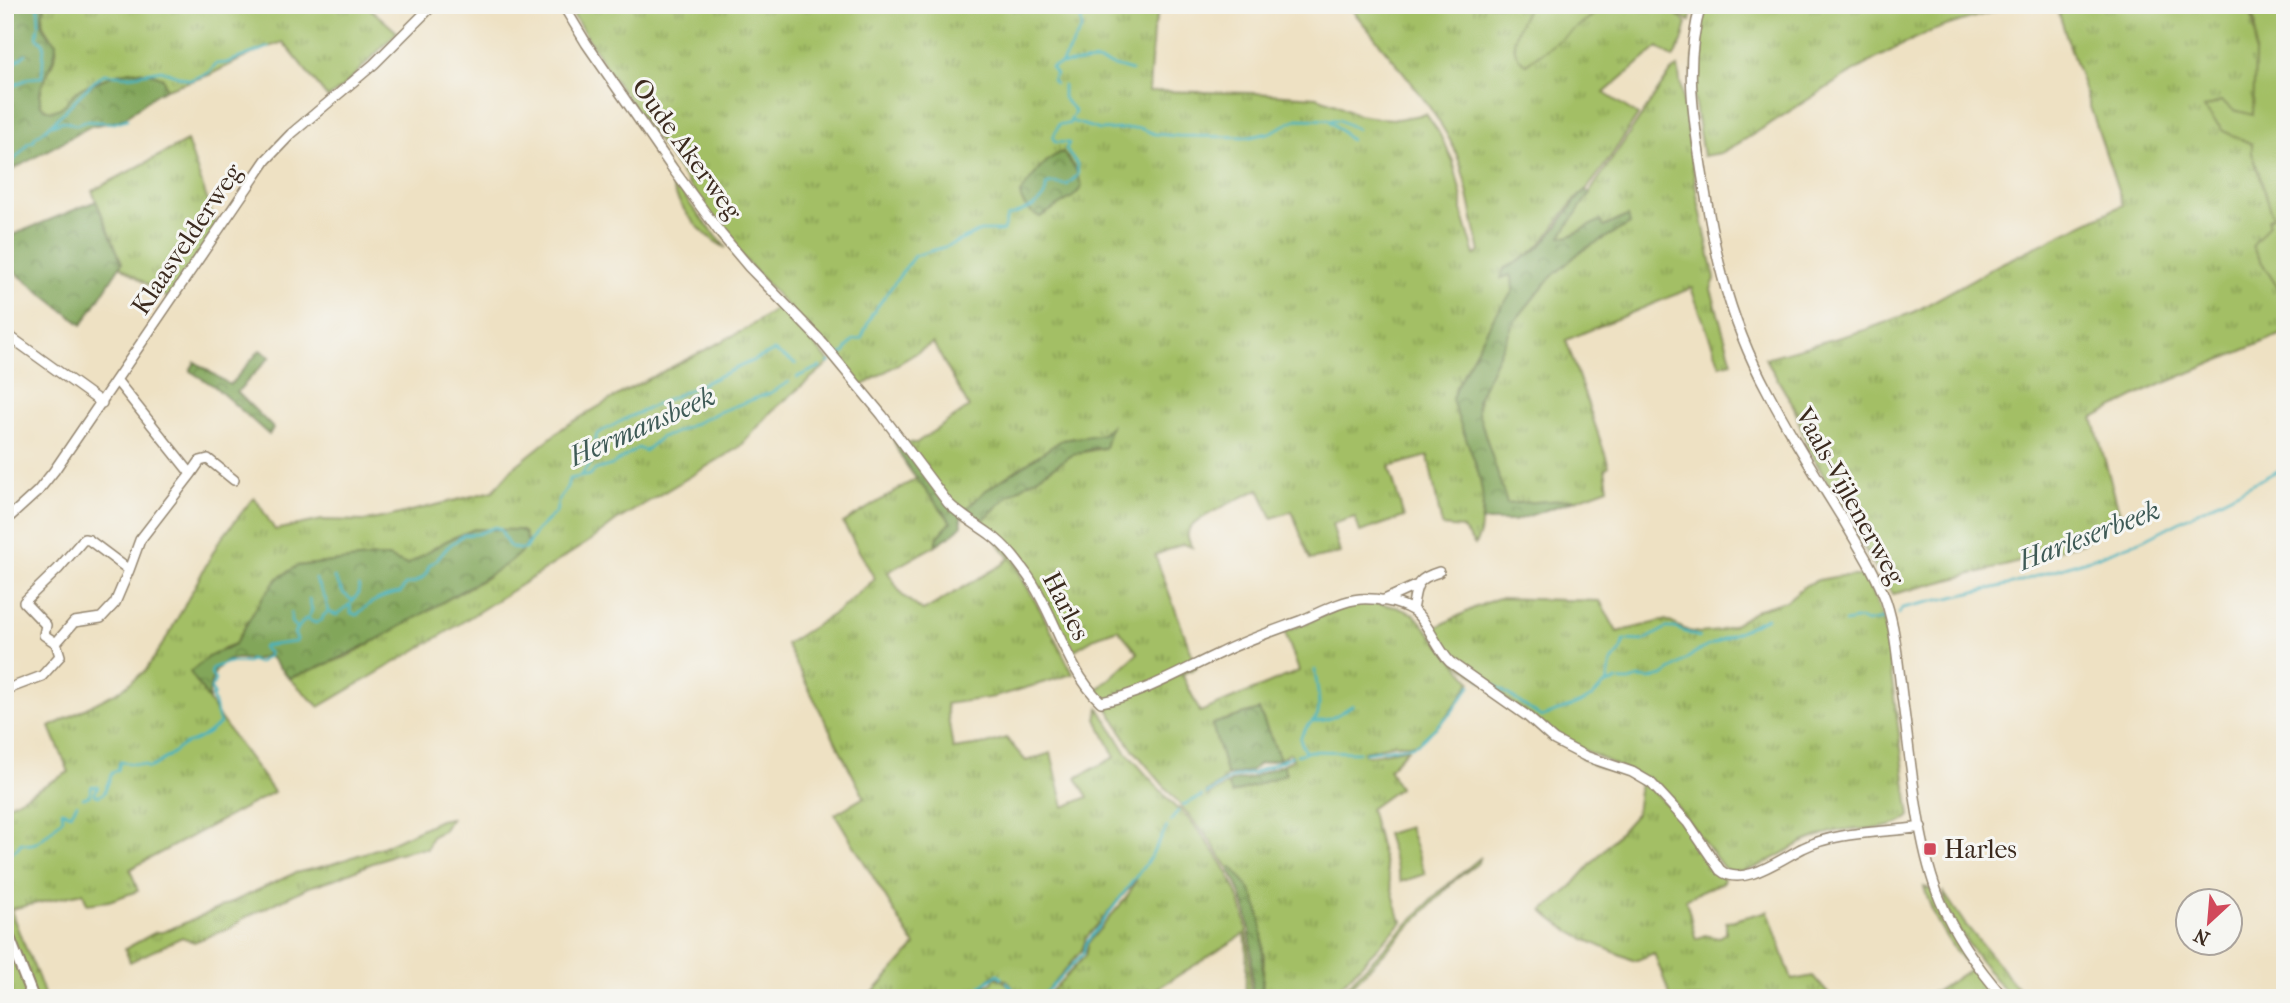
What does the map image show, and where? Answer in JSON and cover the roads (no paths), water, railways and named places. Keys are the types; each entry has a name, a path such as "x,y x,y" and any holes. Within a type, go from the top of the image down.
{"main road":[{"path":"5,927 33,998"}],"street":[{"name":"Klaasvelderweg","path":"5,521 46,481 266,160 291,134 368,70 433,5"},
{"name":"Oude Akerweg","path":"563,5 586,43 721,234 749,267 790,307"},
{"name":"Vaals-Vijlenerweg","path":"1701,5 1691,51 1691,91 1708,214 1723,285 1744,343 1768,394 1883,593 1893,631 1921,827 1934,886 1954,929 1984,975 2004,998"},
{"name":"Harles","path":"790,307 882,415 948,503 960,515 996,539 1016,560 1037,590 1084,684 1101,702 1146,688 1230,648 1339,605 1360,599 1382,601 1412,610"},
{"path":"5,334 102,403"},
{"path":"117,380 191,474"},
{"path":"56,643 74,622 101,618 115,603 140,540 200,461 208,459 234,480"},
{"path":"5,690 42,676 60,656 56,643 44,635 46,625 24,602 84,539 129,570"},
{"name":"Harles","path":"1382,601 1439,572"},
{"path":"1415,586 1412,610 1420,616 1440,651 1450,662 1527,716 1549,736 1585,756 1632,772 1651,783 1688,823 1717,867 1727,875 1741,877 1761,870 1817,842 1921,827"}],"waterway":[{"path":"38,5 39,24"},
{"name":"Hermansbeek","path":"1055,83 1052,80 1056,74 1051,67 1061,64 1082,28 1084,5"},
{"path":"5,89 30,78 42,77 44,44 37,37 38,28"},
{"path":"5,173 28,143 34,141 35,137 104,74 129,76 161,70 190,80 208,73 216,64 226,63 269,47"},
{"path":"5,73 26,54"},
{"path":"1061,64 1097,61 1132,71"},
{"name":"Hermansbeek","path":"839,355 844,353 853,340 861,339 872,314 914,256 951,245 980,231 1003,231 1007,217 1027,210 1043,198 1046,185 1067,185 1078,175 1077,164 1066,149 1069,143 1055,142 1053,138 1059,124 1069,124 1075,111 1063,98 1063,85"},
{"path":"49,126 63,121 76,125 84,121 114,123 127,119"},
{"path":"1071,121 1100,130 1139,128 1155,134 1178,136 1250,137 1269,133 1297,119 1339,120 1357,129"},
{"path":"1330,121 1351,140"},
{"path":"595,440 597,434 627,418 774,351 796,364"},
{"name":"Hermansbeek","path":"797,377 820,367"},
{"name":"Hermansbeek","path":"83,798 89,796 92,786 98,787 94,794 99,796 104,793 120,762 145,765 148,768 220,724 212,697 214,694 211,689 215,680 211,674 213,668 229,662 247,663 250,660 258,663 268,656 264,646 296,642 294,633 305,619 316,623 328,612 337,615 350,604 351,613 357,615 376,600 400,593 405,585 424,577 429,565 463,535 477,534 495,527 500,529 510,546 525,549 536,531 556,512 569,479 590,475 638,448 645,451 661,437 770,393 789,382"},
{"path":"579,477 593,461"},
{"name":"Harleserbeek","path":"1899,614 1902,608 2012,584 2145,539 2285,467"},
{"path":"334,577 343,593 353,601"},
{"path":"315,579 326,600 328,611"},
{"path":"352,602 358,594 359,586"},
{"path":"308,618 312,610 309,599"},
{"path":"291,613 291,622 297,628"},
{"name":"Harleserbeek","path":"1480,679 1487,680 1541,717 1581,703 1604,685 1616,681 1663,676 1696,652 1767,618"},
{"name":"Harleserbeek","path":"1845,622 1883,619"},
{"path":"1607,684 1611,663 1620,652 1624,640 1643,641 1666,628 1675,628 1699,637"},
{"path":"1305,752 1300,739 1318,712 1315,670"},
{"name":"Harleserbeek","path":"1365,752 1419,743 1451,713 1471,685"},
{"path":"1312,721 1329,719 1353,705"},
{"name":"Harleserbeek","path":"1297,755 1310,751 1360,752"},
{"name":"Harleserbeek","path":"1207,794 1231,778 1254,773 1292,756"},
{"name":"Harleserbeek","path":"1183,805 1202,796"},
{"name":"Hermansbeek","path":"5,856 16,850 21,843 40,841 63,818 62,811 71,814 77,804"},
{"name":"Harleserbeek","path":"1170,822 1178,811"},
{"name":"Harleserbeek","path":"1040,998 1083,954 1085,945 1150,858 1167,827"},
{"name":"Harleserbeek","path":"975,998 980,987 998,974 1002,978"},
{"name":"Harleserbeek","path":"1007,982 1020,998"}],"place":[{"name":"Harles","path":"1930,849"}]}
